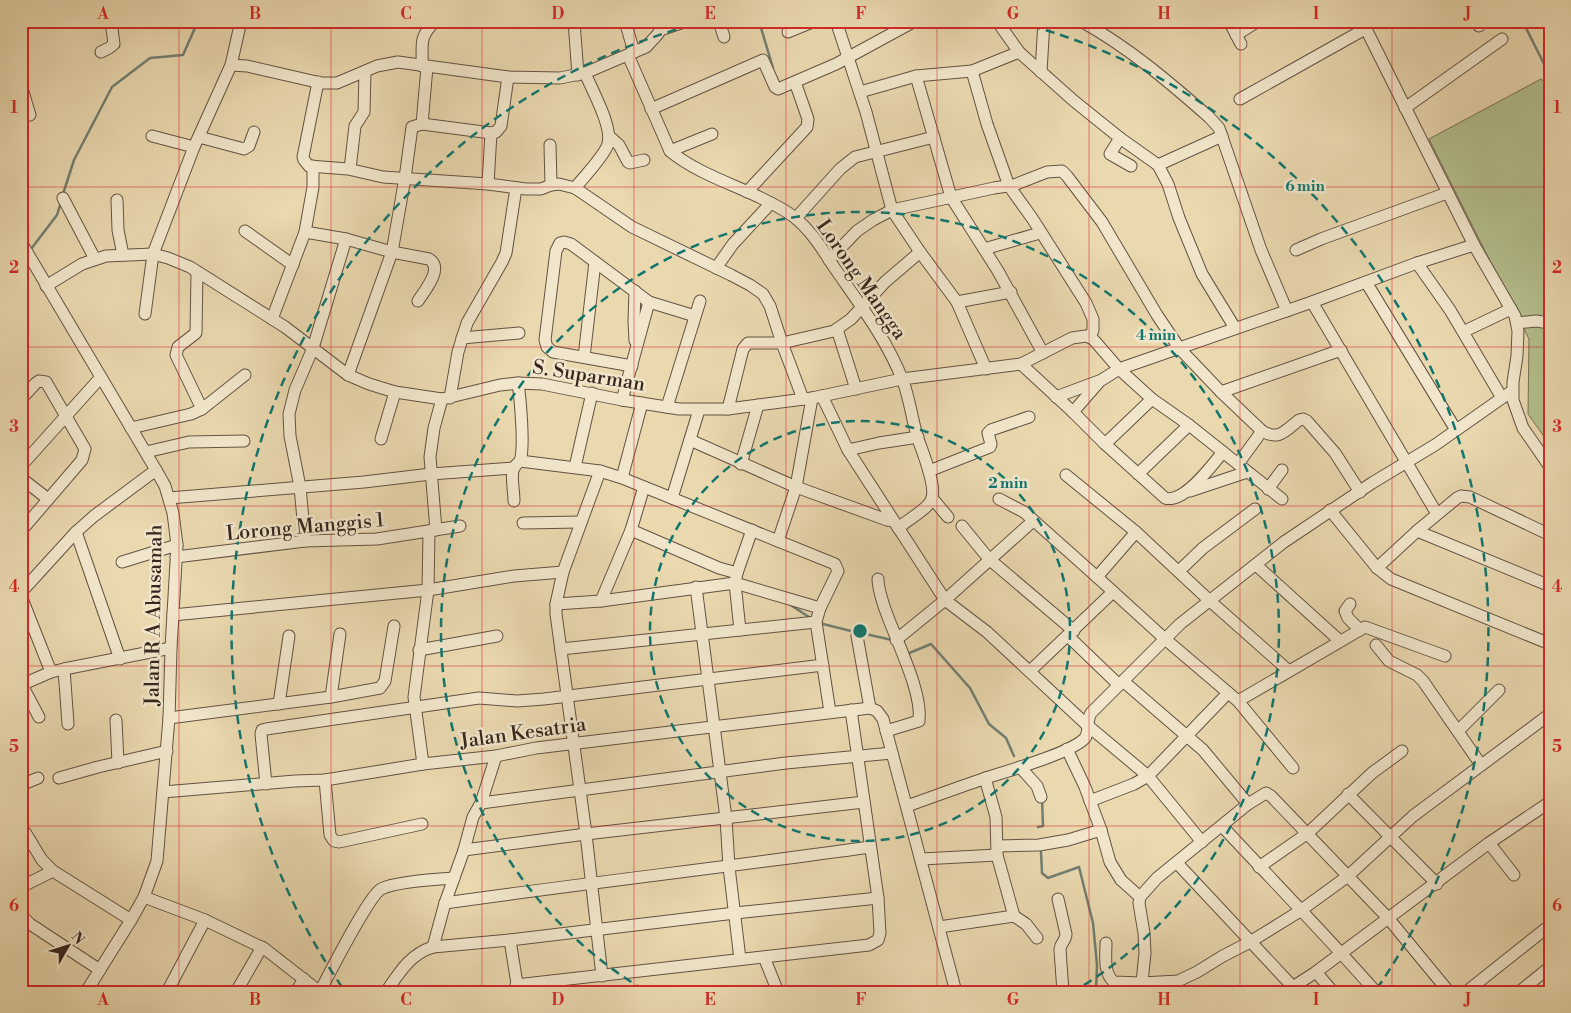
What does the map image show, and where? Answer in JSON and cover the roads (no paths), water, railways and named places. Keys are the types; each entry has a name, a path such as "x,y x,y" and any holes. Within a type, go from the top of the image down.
{"street":[{"path":"101,52 114,44 111,21"},
{"path":"145,314 153,254 197,142 231,65 241,21"},
{"path":"422,124 425,67 423,37 427,29 435,21"},
{"path":"574,21 582,74 608,128 609,136 608,144 603,153 575,188"},
{"path":"625,21 631,54 651,109 670,151 712,134"},
{"path":"231,65 247,66 318,82 337,83 387,63 398,62 508,77 545,79 582,74 631,54 651,43 660,26 687,21"},
{"path":"719,21 724,37"},
{"path":"788,32 815,21"},
{"path":"836,21 878,151 892,210 957,302 986,369"},
{"path":"651,109 762,60 765,61 778,89 849,57 915,21"},
{"path":"961,21 967,21"},
{"path":"997,21 1019,52 1041,72 1120,138 1158,165 1168,184 1179,218 1202,274 1235,328"},
{"path":"1041,72 1044,21"},
{"path":"1081,21 1130,51 1209,116 1219,128 1261,250 1287,311"},
{"path":"1229,21 1238,39 1258,21"},
{"path":"1240,99 1366,24 1447,193 1517,323 1518,345 1512,391 1516,412 1550,468"},
{"path":"1405,108 1502,39"},
{"path":"860,92 916,76 972,71 1019,52"},
{"path":"972,71 987,124 1009,186 1032,218 1090,313 1094,325 1090,337 1119,369 1152,399 1189,425 1282,499"},
{"path":"350,169 354,126 364,112 365,72"},
{"path":"916,76 951,197 1011,292 1043,353"},
{"path":"348,375 392,252 405,178 410,129 413,126 422,124 491,133 496,132 501,126 508,77"},
{"path":"318,82 303,157 306,164 350,169 383,177 488,184 537,190 550,185 564,184 575,188 632,228 750,285 762,294 770,306 782,343 812,398 848,450 944,600 988,632 1087,724 1148,776 1202,842"},
{"path":"747,192 808,127 807,112 795,82"},
{"path":"21,85 30,115"},
{"path":"152,136 244,149 249,146 254,132"},
{"path":"488,184 491,133"},
{"path":"609,136 619,146 628,162 644,160"},
{"path":"796,218 850,160 855,157 934,136"},
{"path":"1158,165 1222,136"},
{"path":"1120,138 1110,154 1131,166"},
{"path":"550,145 550,185"},
{"name":"Lorong Mangga","path":"670,151 703,171 783,209 796,218 811,234 887,344 909,398 928,470 932,498"},
{"path":"272,319 305,232 313,187 314,166"},
{"path":"829,260 857,231 892,210 1009,186 1032,177 1054,171 1062,171 1102,222 1157,315 1180,349 1262,431 1274,436 1282,433 1299,420 1307,421 1334,453 1360,492"},
{"path":"423,764 414,697 428,590 433,530 431,444 467,323 500,267 506,253 516,188"},
{"path":"1296,250 1447,193"},
{"path":"63,198 95,259"},
{"path":"117,200 118,230 123,255"},
{"path":"716,268 733,244 771,203"},
{"path":"245,231 293,265"},
{"path":"305,232 346,238 392,252 429,259 435,264 436,270 418,301"},
{"path":"984,249 1040,233"},
{"path":"305,541 300,487 290,436 289,414 295,390 313,348 346,238"},
{"path":"632,366 554,352 545,344 557,248 562,242 567,242 649,302 695,316"},
{"path":"1056,397 1100,380 1119,369 1287,311 1417,263 1474,245"},
{"name":"Jalan R A Abusamah","path":"25,249 156,470 169,498 176,530 177,551 171,648 170,718 158,861 144,896 131,920 86,992"},
{"path":"728,409 743,349 746,344 782,343 837,329 851,319 885,282 920,252"},
{"name":"S. Suparman","path":"46,286 82,264 95,259 123,255 153,254 168,258 197,272 272,319 348,375 395,392 446,398 500,385 518,383 542,384 668,407 699,410 728,409 812,398 902,379 1021,364 1072,338 1090,337"},
{"path":"584,357 595,262"},
{"path":"1417,263 1450,310 1502,398"},
{"path":"197,272 196,333 178,348 176,355 202,409"},
{"path":"1366,282 1456,430"},
{"path":"635,290 634,321 636,350"},
{"path":"957,302 1011,292"},
{"path":"668,407 700,301"},
{"path":"622,400 649,302"},
{"path":"1312,302 1438,514"},
{"path":"1469,329 1511,310"},
{"path":"1517,323 1536,321 1550,323"},
{"path":"837,329 856,389"},
{"path":"462,338 519,332"},
{"path":"1221,392 1341,350"},
{"path":"1021,364 1105,444 1169,500 1243,468 1262,431"},
{"path":"131,428 191,414 202,409 245,375"},
{"path":"21,466 101,377"},
{"path":"21,399 36,383 43,380 50,388 84,445 85,453 82,460 21,531"},
{"path":"1073,412 1100,380"},
{"path":"514,501 521,410 518,383"},
{"path":"907,806 1067,749 1086,737 1087,724 1092,713 1180,624 1284,542 1330,510 1456,430 1512,391"},
{"path":"381,439 395,392"},
{"path":"575,467 592,394"},
{"path":"778,541 796,488 812,398"},
{"path":"1105,444 1152,399"},
{"path":"623,474 642,403"},
{"path":"742,464 758,405"},
{"path":"672,498 699,410"},
{"path":"928,470 990,447 988,433 991,430 1029,417"},
{"path":"1138,474 1189,425"},
{"path":"848,450 918,437"},
{"path":"690,440 796,488 896,524"},
{"path":"146,452 189,442 244,441"},
{"path":"1187,492 1223,452"},
{"path":"169,498 517,465 575,467 600,471 644,486 833,562 837,566 838,571 820,608 816,622 830,712"},
{"path":"51,672 21,595 24,589 76,532 94,516 156,470"},
{"path":"1268,489 1282,470"},
{"path":"600,471 563,572 556,604 586,834 602,976"},
{"path":"1066,475 1136,532 1289,671"},
{"path":"21,478 48,499"},
{"path":"601,601 631,530 644,486"},
{"path":"1377,568 1417,531 1457,498 1466,496 1546,533"},
{"path":"896,524 926,506 932,498 948,517"},
{"path":"999,499 1024,512 1165,639 1238,701 1293,768"},
{"path":"1179,571 1203,548 1255,509"},
{"path":"1330,510 1384,575 1402,585 1550,644"},
{"path":"896,640 1033,521"},
{"path":"523,523 581,522"},
{"name":"Lorong Manggis 1","path":"122,562 177,551 305,541 377,539 460,526"},
{"path":"962,526 989,559 1121,683 1188,735 1218,766 1248,804"},
{"path":"631,530 719,568 736,578 820,608"},
{"path":"740,630 736,578 752,530"},
{"path":"1417,531 1550,586"},
{"path":"76,532 120,659"},
{"path":"1098,577 1136,532"},
{"path":"1256,565 1340,641"},
{"path":"173,615 428,590 514,576 563,572"},
{"path":"556,604 601,601 696,587 736,578"},
{"path":"878,579 879,589 896,640 918,694 920,713 919,721 886,731"},
{"path":"696,587 726,818 729,867 740,959"},
{"path":"1030,671 1113,592"},
{"path":"1350,604 1346,609 1346,616 1360,630"},
{"path":"561,649 816,622"},
{"path":"170,718 376,690 382,687 385,681 394,626"},
{"path":"1238,701 1340,641 1360,630 1368,628 1445,656"},
{"path":"331,697 340,648 340,634"},
{"path":"278,704 289,636"},
{"path":"419,650 496,636"},
{"path":"857,636 870,708 877,711 883,719 922,859 956,992"},
{"path":"1376,645 1389,661 1417,675 1423,681 1481,765"},
{"path":"39,717 22,685 51,672 171,648"},
{"path":"266,784 261,734 264,729 479,698 517,701 823,665"},
{"path":"64,669 68,724"},
{"path":"1458,731 1499,690"},
{"path":"1090,800 1134,784 1148,776 1228,693"},
{"name":"Jalan Kesatria","path":"163,792 324,780 423,764 496,756 536,748 870,708"},
{"path":"510,940 517,988 874,943 878,940 880,933 878,898 851,710"},
{"path":"1106,943 1107,971 1112,980 1141,987 1187,977 1250,942 1300,911 1348,876 1413,816 1550,714"},
{"path":"116,720 118,763"},
{"path":"1067,749 1090,800 1110,862 1115,872 1140,897"},
{"path":"59,778 98,766 167,751"},
{"path":"1259,867 1308,833 1372,773 1402,751"},
{"path":"481,803 720,771 892,753"},
{"path":"433,947 473,817 481,803 496,756"},
{"path":"1020,767 1033,782 1041,797"},
{"path":"21,785 38,778"},
{"path":"985,778 996,817 997,850 1014,916 1026,924 1037,938"},
{"path":"324,780 330,836 334,841 339,842 422,824"},
{"path":"1141,987 1144,934 1139,903 1140,897 1157,878 1264,793 1269,794 1308,833 1388,918 1449,992"},
{"path":"1348,794 1436,884"},
{"path":"464,850 864,802"},
{"path":"1177,863 1250,942 1289,989 1316,972 1489,843 1550,802"},
{"path":"1222,826 1376,992"},
{"path":"922,859 1039,845 1068,840 1101,830"},
{"path":"25,832 42,860 53,871 131,920"},
{"path":"1489,843 1514,875"},
{"path":"445,903 590,882 729,867 870,847"},
{"path":"23,882 53,871"},
{"path":"144,896 205,920 262,947 320,992 369,904 380,890 430,880 454,878"},
{"path":"386,992 406,964 421,952 433,947 878,898"},
{"path":"1058,899 1066,934 1066,938 1060,947 1063,992"},
{"path":"21,915 30,924 100,970"},
{"path":"939,927 1014,916"},
{"path":"167,992 205,920"},
{"path":"1466,992 1548,926"},
{"path":"236,992 262,947"},
{"path":"764,957 778,992"},
{"path":"1519,992 1550,967"},
{"path":"1316,972 1333,992"},
{"path":"296,992 304,979"}],"waterway":[{"path":"63,194 74,160 112,87 150,58 183,55 198,21"},
{"path":"759,21 773,68"},
{"path":"1524,21 1550,76"},
{"path":"31,249 57,215 61,202"},
{"path":"21,262 26,256"},
{"path":"789,604 809,617"},
{"path":"823,624 855,632"},
{"path":"861,633 892,640"},
{"path":"907,654 931,644 970,688 989,724 1006,738 1014,756"},
{"path":"1038,827 1043,826 1042,799"},
{"path":"1041,852 1042,873 1048,878 1079,867 1093,923 1097,965 1096,992"}]}
